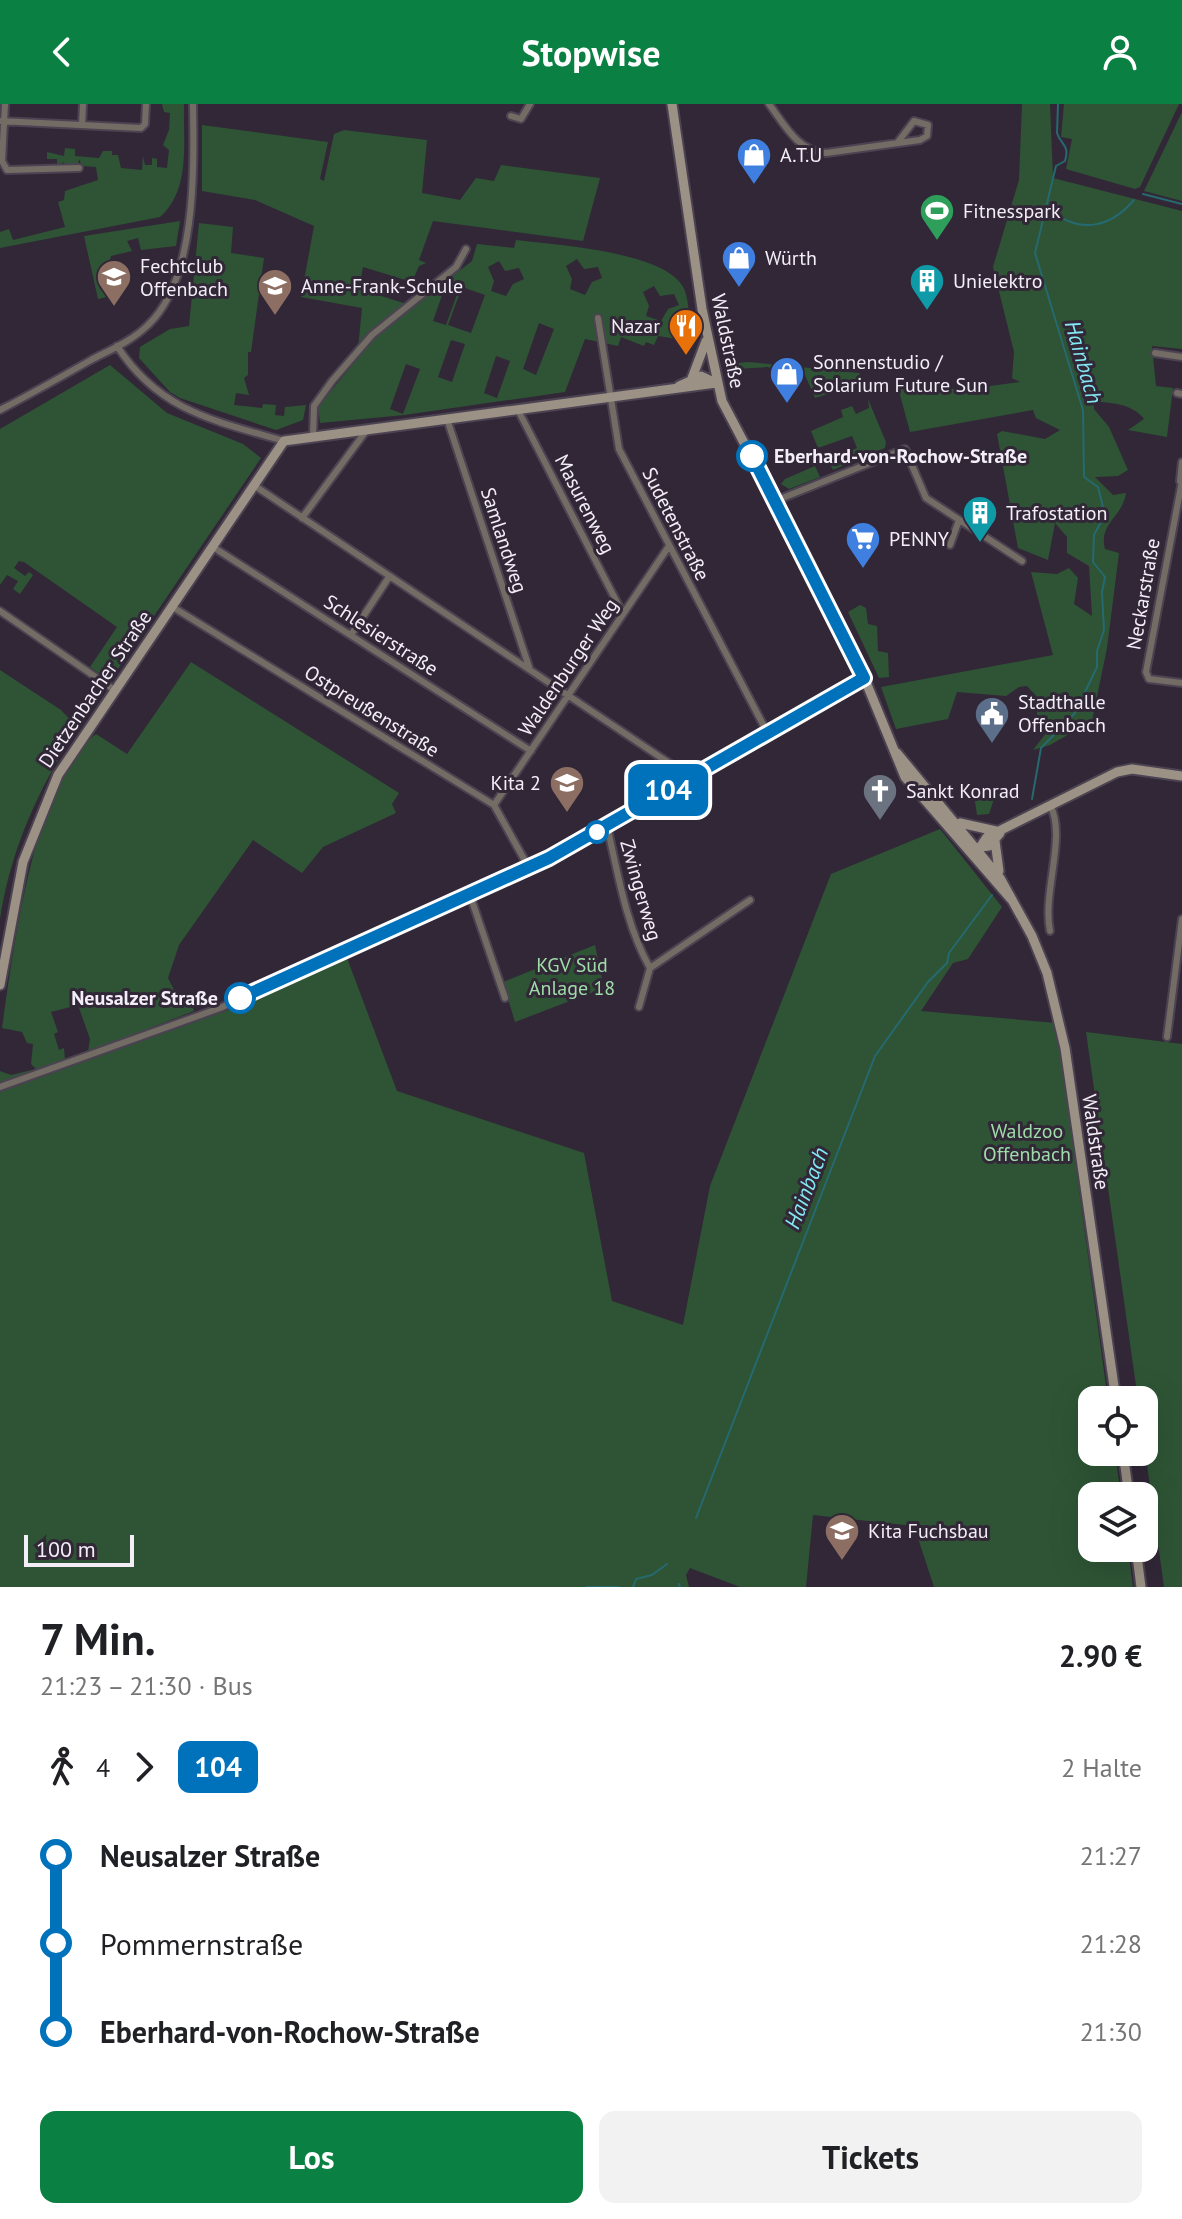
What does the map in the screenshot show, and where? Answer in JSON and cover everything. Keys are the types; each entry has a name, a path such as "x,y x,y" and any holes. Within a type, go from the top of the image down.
{"main road":[{"name":"Waldstraße","path":"672,104 716,383 864,678 905,777 963,845 1000,878 1039,953 1058,1014 1114,1386"},
{"path":"692,378 707,338"},
{"path":"674,389 692,378 705,377 716,383"},
{"path":"284,441 716,383"},
{"name":"Dietzenbacher Straße","path":"0,985 17,888 39,816 66,760 284,441"},
{"name":"Waldstraße","path":"889,740 1011,899"},
{"path":"976,854 985,839 1124,770 1182,776"},
{"path":"953,820 982,831 1002,831"},
{"path":"976,854 995,841 1002,831"},
{"path":"995,841 1000,878"},
{"path":"1138,1562 1141,1587"}],"street":[{"path":"5,104 2,161 7,170 79,168"},
{"path":"82,125 83,104"},
{"path":"2,121 143,127 146,104"},
{"path":"0,410 117,346 151,323 166,303 178,277 191,186 193,104"},
{"path":"511,116 521,119 530,104"},
{"path":"769,104 797,141 812,151 826,153 926,138 928,125 914,121 898,142"},
{"path":"313,438 314,406 332,381 372,335 456,267 466,249"},
{"name":"Sudetenstraße","path":"598,318 619,449 767,732"},
{"path":"117,346 147,383 177,406 284,441"},
{"path":"1155,353 1182,357"},
{"name":"Masurenweg","path":"518,410 623,614"},
{"name":"Samlandweg","path":"447,419 530,671"},
{"path":"302,518 366,431"},
{"path":"775,501 905,449 923,495 1022,561"},
{"name":"Neckarstraße","path":"1182,462 1146,672 1149,679 1182,683"},
{"path":"255,486 690,777"},
{"path":"950,545 959,520"},
{"name":"Waldenburger Weg","path":"494,805 669,546"},
{"name":"Schlesierstraße","path":"213,547 531,751"},
{"path":"351,635 389,577"},
{"name":"Ostpreußenstraße","path":"171,606 494,805 529,868"},
{"path":"0,611 113,689"},
{"path":"0,1087 220,1008 529,868 864,678"},
{"path":"1050,805 1056,824 1046,909 1050,931"},
{"name":"Zwingerweg","path":"607,826 621,886 650,968 639,1007"},
{"path":"470,895 505,998"},
{"path":"650,968 750,900"},
{"path":"1167,1037 1182,919"}],"green space":[{"path":"162,104 184,104 184,149 177,193 160,217 0,248 0,232 9,229 13,240 65,227 58,202 64,200 65,191 98,180 96,167 82,166 79,159 78,166 65,166 64,162 57,166 57,159 47,159 47,152 64,156 65,148 75,149 75,156 99,158 103,151 112,151 112,155 118,155 121,168 142,170 143,156 145,165 152,165 152,158 157,159 157,167 167,168 169,150 163,145 169,130 170,113 164,112"},
{"path":"1022,104 1050,104 1053,178 1182,211 1182,349 1152,346 1156,386 1173,388 1167,437 1128,430 1144,419 1134,410 1121,405 1094,402 1094,409 1109,427 1128,470 1118,476 1095,477 1113,495 1126,493 1105,533 1105,549 1119,553 1107,648 1092,721 1050,745 1033,750 1050,728 1036,731 1038,698 1027,686 1019,687 1006,696 957,692 948,719 896,729 881,687 1053,655 1031,572 1057,574 1069,568 1078,578 1074,604 1092,616 1089,566 1067,553 1067,537 1055,523 1048,560 1018,548 997,434 1002,431 1045,439 1060,430 1036,418 1033,410 910,432 896,380 960,390 1020,382 1012,378 1014,352 993,267 1019,180"},
{"path":"1064,104 1179,104 1140,187 1135,189 1066,169 1072,139 1061,137"},
{"path":"1182,112 1182,201 1144,191"},
{"path":"202,125 328,142 320,179 324,181 334,134 344,130 427,140 422,193 460,200 476,178 494,181 501,165 600,178 583,241 433,221 419,260 426,263 419,266 412,282 363,267 359,289 413,306 472,261 477,244 514,248 516,240 609,252 658,267 675,278 687,297 690,341 658,336 654,345 646,342 644,346 621,337 618,346 585,339 565,392 404,415 320,423 318,407 357,359 362,308 301,297 314,226 255,200 202,191","holes":["577,259 584,269 598,267 602,278 592,282 585,295 570,289 572,279 566,266","499,261 505,271 519,268 524,279 513,284 506,296 491,291 494,281 488,267","446,284 459,289 446,325 433,321","654,286 660,296 674,294 679,305 668,309 661,321 646,316 649,306 643,292","462,287 485,295 471,333 448,325","539,323 554,329 536,375 523,369","451,340 465,344 452,382 438,377","496,356 510,361 497,398 484,393","406,364 420,369 403,414 390,409"]},
{"path":"180,221 176,246 141,250 138,238 127,241 132,251 111,256 108,266 115,274 119,294 98,299 84,236"},
{"path":"199,223 233,227 231,253 264,258 251,352 248,352 248,375 244,378 249,395 236,393 234,405 262,408 263,404 276,405 275,415 284,416 285,407 306,405 303,420 276,430 180,398 170,392 139,358 140,347 170,329 189,326"},
{"path":"749,362 859,373 864,383 815,398 805,375 767,367 729,371 727,364"},
{"path":"110,365 167,413 243,444 261,458 110,681 90,667 117,627 24,562 19,561 14,568 25,576 29,572 33,575 20,594 13,589 18,581 7,575 0,585 0,429"},
{"path":"868,399 886,442 885,448 833,470 828,461 857,448 852,436 818,448 811,431 843,417 841,410 852,406 856,414 869,408"},
{"path":"815,466 820,477 789,489 781,484 785,479"},
{"path":"860,605 866,608 868,624 877,626 878,651 888,653 889,677 879,678 848,612"},
{"path":"191,662 399,793 392,804 396,813 323,847 302,873 253,840 179,945 168,978 177,996 190,1000 194,1011 88,1052 90,1039 78,1005 51,1012 58,1032 54,1034 59,1050 64,1048 65,1060 0,1083 0,1071 11,1075 36,1069 31,1064 33,1044 27,1043 22,1032 2,1028 12,957 30,870 56,789 74,757 96,734 127,754"},
{"path":"0,670 61,710 78,728 28,819 11,868 0,919"},
{"path":"973,788 997,790 989,814 977,815"},
{"name":"Waldzoo Offenbach","path":"940,829 1002,907 968,959 953,963 921,1011 1056,1023 1106,1386 1078,1386 1078,1466 1117,1466 1119,1482 1078,1482 1078,1562 1130,1562 1133,1587 934,1587 914,1526 813,1515 806,1587 740,1587 690,1568 686,1575 689,1587 0,1587 0,1092 259,999 347,958 397,1091 584,1153 612,1301 683,1325 710,1186 831,874"},
{"name":"KGV Süd Anlage 18","path":"595,945 604,988 515,1022 503,982"},
{"path":"1086,1032 1182,1044 1182,1587 1164,1587 1158,1544 1158,1482 1149,1482 1147,1466 1158,1466 1158,1386 1136,1386"}],"waterway":[{"name":"Hainbach","path":"1032,799 1041,748 1075,713 1097,667 1097,651 1104,630 1102,592 1105,577 1093,562 1094,535 1102,520 1103,507 1098,487 1084,477 1083,410 1035,253 1056,166 1065,161 1066,155 1066,148 1057,133 1058,104"},
{"path":"1143,194 1182,204"},
{"path":"1047,207 1070,222 1092,225 1114,218 1134,200"},
{"name":"Hainbach","path":"696,1518 875,1056 928,982 947,963 949,953 992,895"},
{"path":"633,1587 636,1579 652,1575 667,1564"},
{"path":"586,1587 619,1587"}],"bus line":[{"name":"104","path":"240,998 549,858 864,678 850,643 752,456"}],"place":[{"name":"A.T.U","path":"754,186"},
{"name":"Fitnesspark","path":"937,242"},
{"name":"Würth","path":"739,289"},
{"name":"Fechtclub Offenbach","path":"114,308"},
{"name":"Unielektro","path":"927,312"},
{"name":"Anne-Frank-Schule","path":"275,317"},
{"name":"Nazar","path":"686,357"},
{"name":"Sonnenstudio / Solarium Future Sun","path":"787,405"},
{"name":"Eberhard-von-Rochow-Straße","path":"752,456"},
{"name":"Trafostation","path":"980,544"},
{"name":"PENNY","path":"863,570"},
{"name":"Stadthalle Offenbach","path":"992,745"},
{"name":"Kita 2","path":"567,814"},
{"name":"Sankt Konrad","path":"880,822"},
{"name":"Neusalzer Straße","path":"240,998"},
{"name":"Kita Fuchsbau","path":"842,1562"}]}
